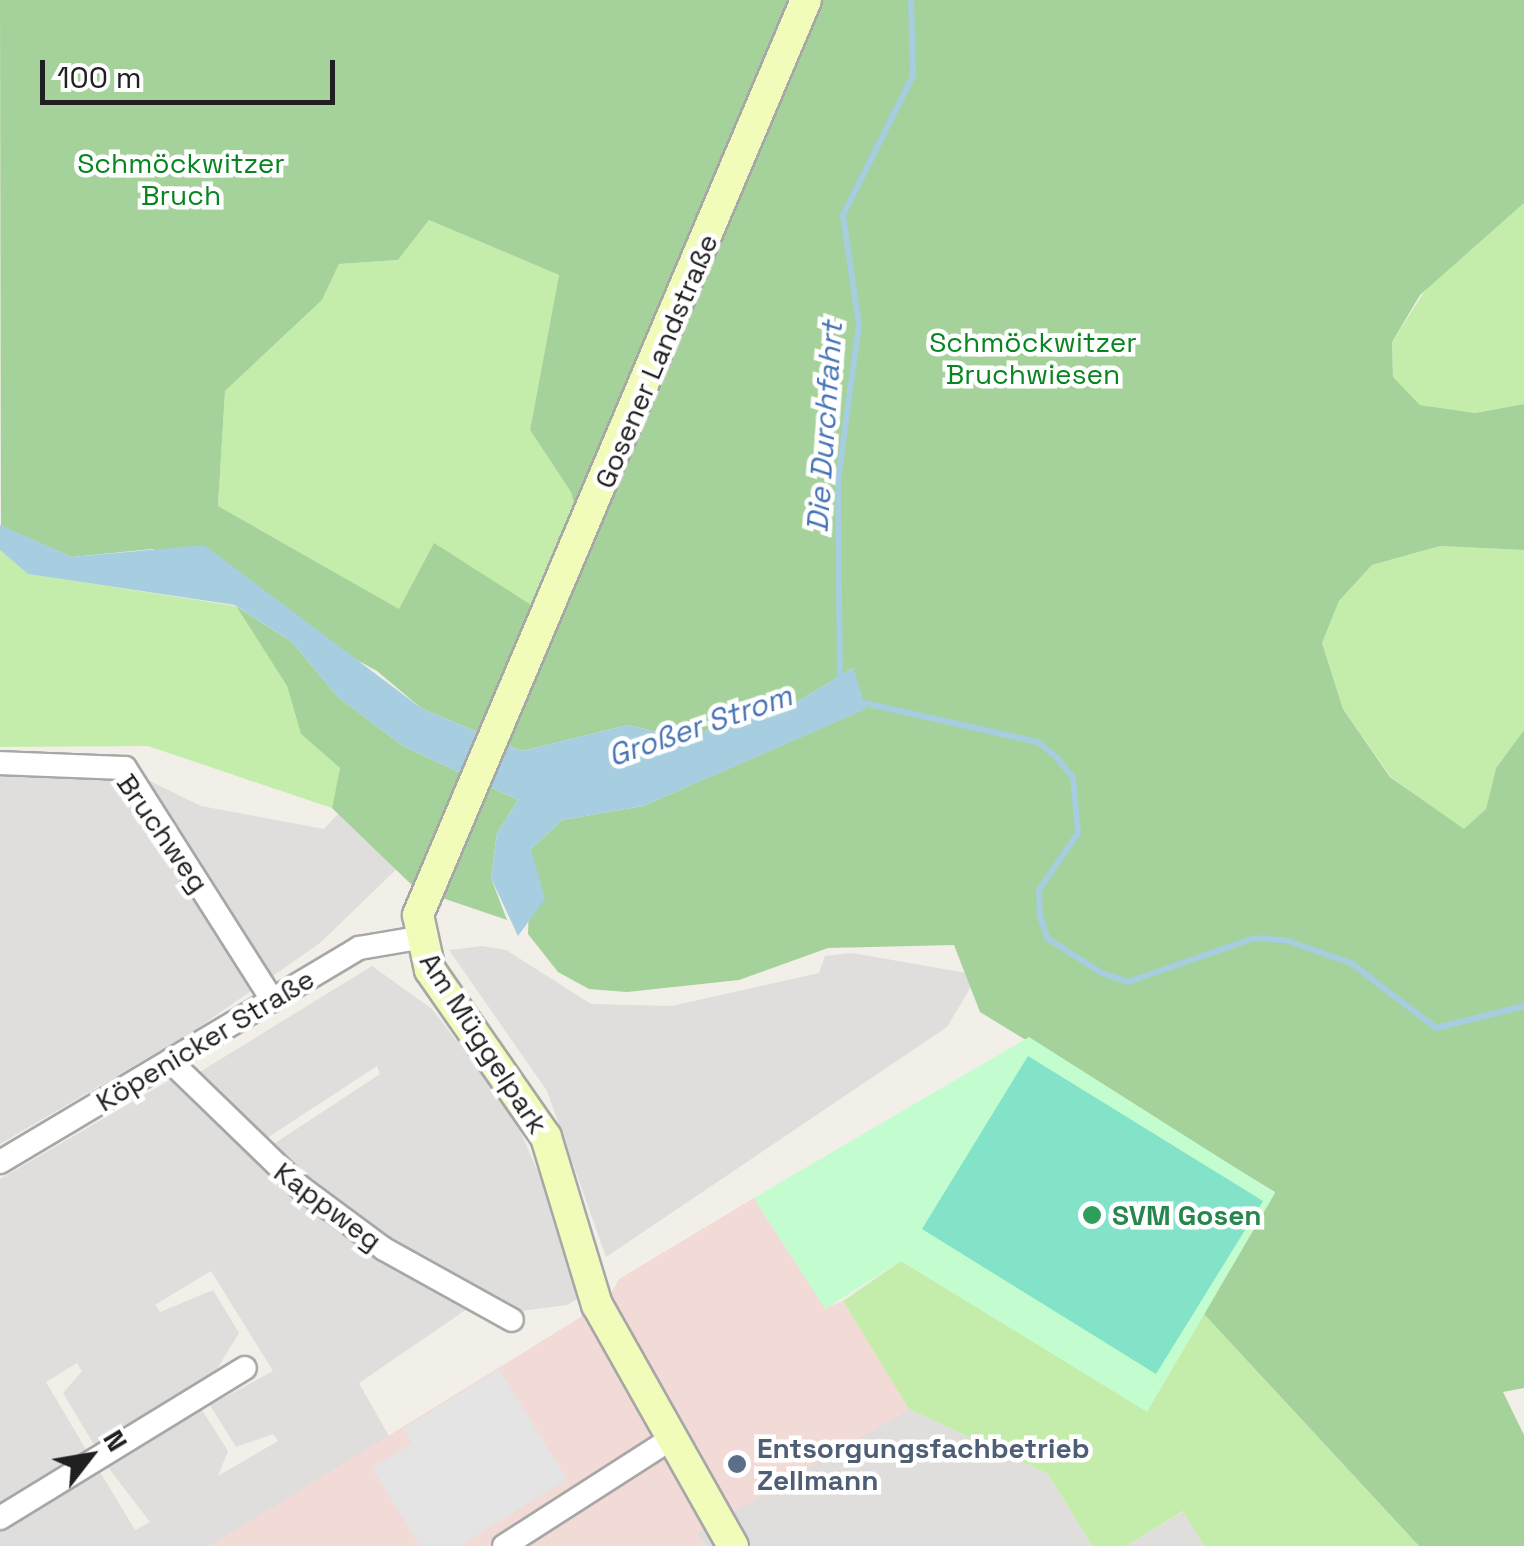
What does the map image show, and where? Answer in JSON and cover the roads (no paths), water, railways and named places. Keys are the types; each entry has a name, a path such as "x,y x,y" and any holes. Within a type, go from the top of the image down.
{"main road":[{"name":"Gosener Landstraße","path":"466,808 506,722 806,0"},
{"name":"Am Müggelpark","path":"466,808 428,878 418,938 430,970 546,1136 597,1305 732,1546"}],"street":[{"name":"Bruchweg","path":"0,763 126,768 272,1000"},
{"name":"Köpenicker Straße","path":"0,1162 359,948 418,938"},
{"name":"Kappweg","path":"170,1061 300,1187 384,1249 512,1320"},
{"path":"0,1518 246,1368"},
{"path":"504,1546 672,1438"}],"water":[{"path":"0,525 72,557 204,545 421,708 522,751 628,725 683,738 800,700 853,668 866,709 643,806 562,820 531,849 545,899 518,936 491,878 497,833 518,800 403,746 337,696 292,642 235,605 28,574 0,550"}],"waterway":[{"name":"Die Durchfahrt","path":"840,683 838,480 859,325 843,215 913,76 911,0"},
{"name":"Großer Strom","path":"860,702 1038,742 1056,757 1073,777 1078,833 1039,890 1040,916 1047,938 1102,973 1128,982 1254,938 1285,940 1351,963 1436,1028 1524,1006"}],"place":[{"name":"SVM Gosen","path":"1092,1215"},
{"name":"Entsorgungsfachbetrieb Zellmann","path":"737,1464"}],"park label":[{"name":"Schmöckwitzer Bruch","path":"181,179"},
{"name":"Schmöckwitzer Bruchwiesen","path":"1033,358"}]}
